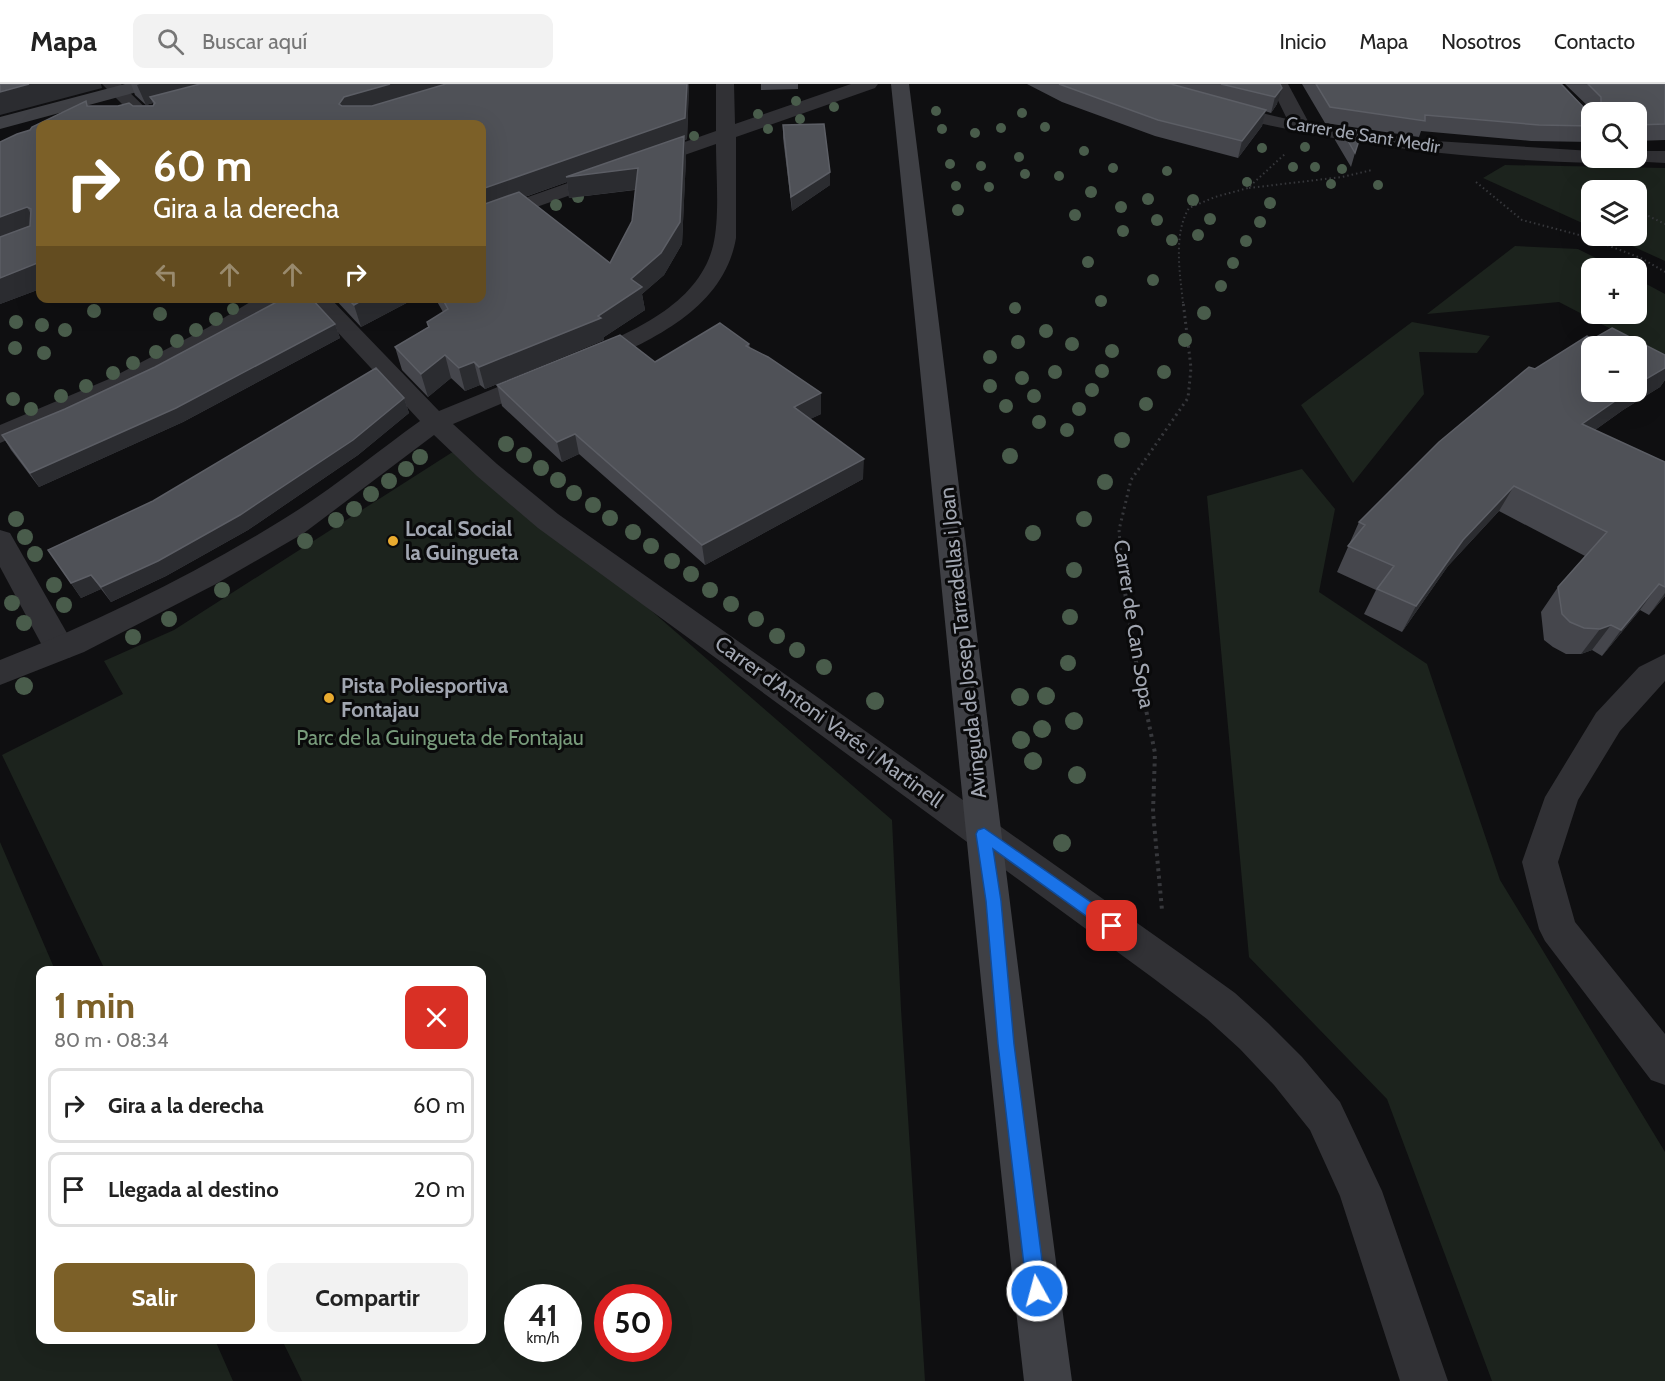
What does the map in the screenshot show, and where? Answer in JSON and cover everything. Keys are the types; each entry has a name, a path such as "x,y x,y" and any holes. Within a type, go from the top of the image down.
{"main road":[{"path":"0,123 115,88 146,84"},
{"name":"Avinguda de Josep Tarradellas i Joan","path":"900,84 993,901 1006,1044 1048,1381"},
{"path":"127,120 151,116"}],"street":[{"path":"0,673 60,649 139,612 252,551 294,526 437,422 623,344 649,331 692,299 716,267 726,238 725,84"},
{"path":"486,219 869,84"},
{"name":"Carrer de Sant Medir","path":"1139,84 1195,102 1336,135 1529,156 1581,157"},
{"path":"1280,84 1301,127"},
{"path":"115,88 151,116"},
{"path":"1647,157 1665,157"},
{"path":"0,435 127,380 265,303"},
{"name":"Carrer d'Antoni Varés i Martinell","path":"322,303 414,402 548,521 1167,966 1221,1006 1254,1036 1288,1071 1325,1116 1360,1191 1424,1381"},
{"path":"462,447 461,423 475,406"},
{"path":"0,540 60,649"},
{"path":"1665,666 1650,675 1608,722 1562,797 1540,862 1558,929 1665,1066"}],"path":[{"name":"Carrer de Can Sopa","path":"1167,966 1154,812 1155,753 1135,657 1122,572 1119,530 1131,480 1184,404 1190,388 1191,368 1179,276 1181,226 1184,216 1189,208 1215,197 1248,188 1259,180 1292,147 1301,127"},
{"path":"1248,188 1341,177 1376,169"},
{"path":"1472,178 1522,220 1583,236 1641,258 1665,272"},
{"path":"1647,215 1665,224"}],"green space":[{"path":"1505,165 1665,168 1665,261 1632,246 1647,246 1647,180 1581,180 1581,222 1483,178"},
{"path":"1515,246 1578,249 1596,258 1581,258 1581,313 1559,302 1427,314"},
{"path":"1647,284 1665,294 1665,357 1647,348 1647,336 1625,336 1601,324 1647,324"},
{"path":"1412,322 1490,336 1477,353 1419,352 1424,394 1353,483 1301,405"},
{"name":"Parc de la Guingueta de Fontajau","path":"462,446 892,820 901,1009 925,1381 302,1381 284,1344 486,1344 486,966 103,966 2,755 123,694 104,661 174,630"},
{"path":"1302,469 1335,509 1319,592 1427,664 1500,880 1665,1152 1665,1381 1492,1381 1387,1099 1249,957 1207,496"},
{"path":"0,842 53,966 36,966 36,1344 217,1344 233,1381 0,1381"}],"building":[{"path":"0,84 29,84 0,92"},
{"path":"200,84 390,84 344,97 339,104 342,106 372,106 446,84 687,84 685,118 486,188 486,120 47,120 86,101 87,106 118,106 129,103 133,106 153,106 155,103 150,97"},
{"path":"1059,84 1171,84 1266,110 1242,141 1158,120"},
{"path":"1221,84 1280,84 1282,88 1275,97"},
{"path":"1316,84 1561,84 1581,105 1581,126 1539,125 1425,115 1425,121 1330,107"},
{"path":"1588,84 1665,84 1665,124 1647,125 1647,102 1601,102 1601,97"},
{"path":"824,124 830,172 791,197 783,125"},
{"path":"36,125 36,264 0,278 0,237 30,226 31,209 27,207 0,217 0,142 30,130"},
{"path":"1340,127 1362,131 1355,153"},
{"path":"684,136 680,222 661,253 631,279 642,287 598,316 601,318 479,367 474,362 459,368 445,355 421,374 395,347 429,327 427,322 448,309 445,303 486,303 486,204 519,192 610,263 632,221 638,168 566,177"},
{"path":"275,303 316,303 335,324 176,408 30,473 2,435 65,409 155,367"},
{"path":"720,323 749,344 746,346 768,357 821,393 794,407 864,459 702,545 575,434 557,442 497,385 620,335 655,362"},
{"path":"1612,328 1628,336 1598,336"},
{"path":"1581,340 1581,402 1614,402 1582,424 1665,462 1665,587 1659,584 1621,630 1611,625 1600,629 1584,628 1570,622 1562,614 1558,587 1607,532 1514,486 1463,540 1416,606 1377,589 1394,566 1348,546 1365,525 1359,522 1439,442 1529,367 1535,369"},
{"path":"1647,346 1665,355 1665,368 1647,379"},
{"path":"376,368 404,398 353,440 240,515 158,561 101,587 91,575 71,583 48,550 153,501"}],"place":[{"name":"Local Social la Guingueta","path":"393,541"},
{"name":"Pista Poliesportiva Fontajau","path":"329,698"}],"route":[{"path":"1037,1291 1006,1044 993,901 984,834 1112,926"}]}
